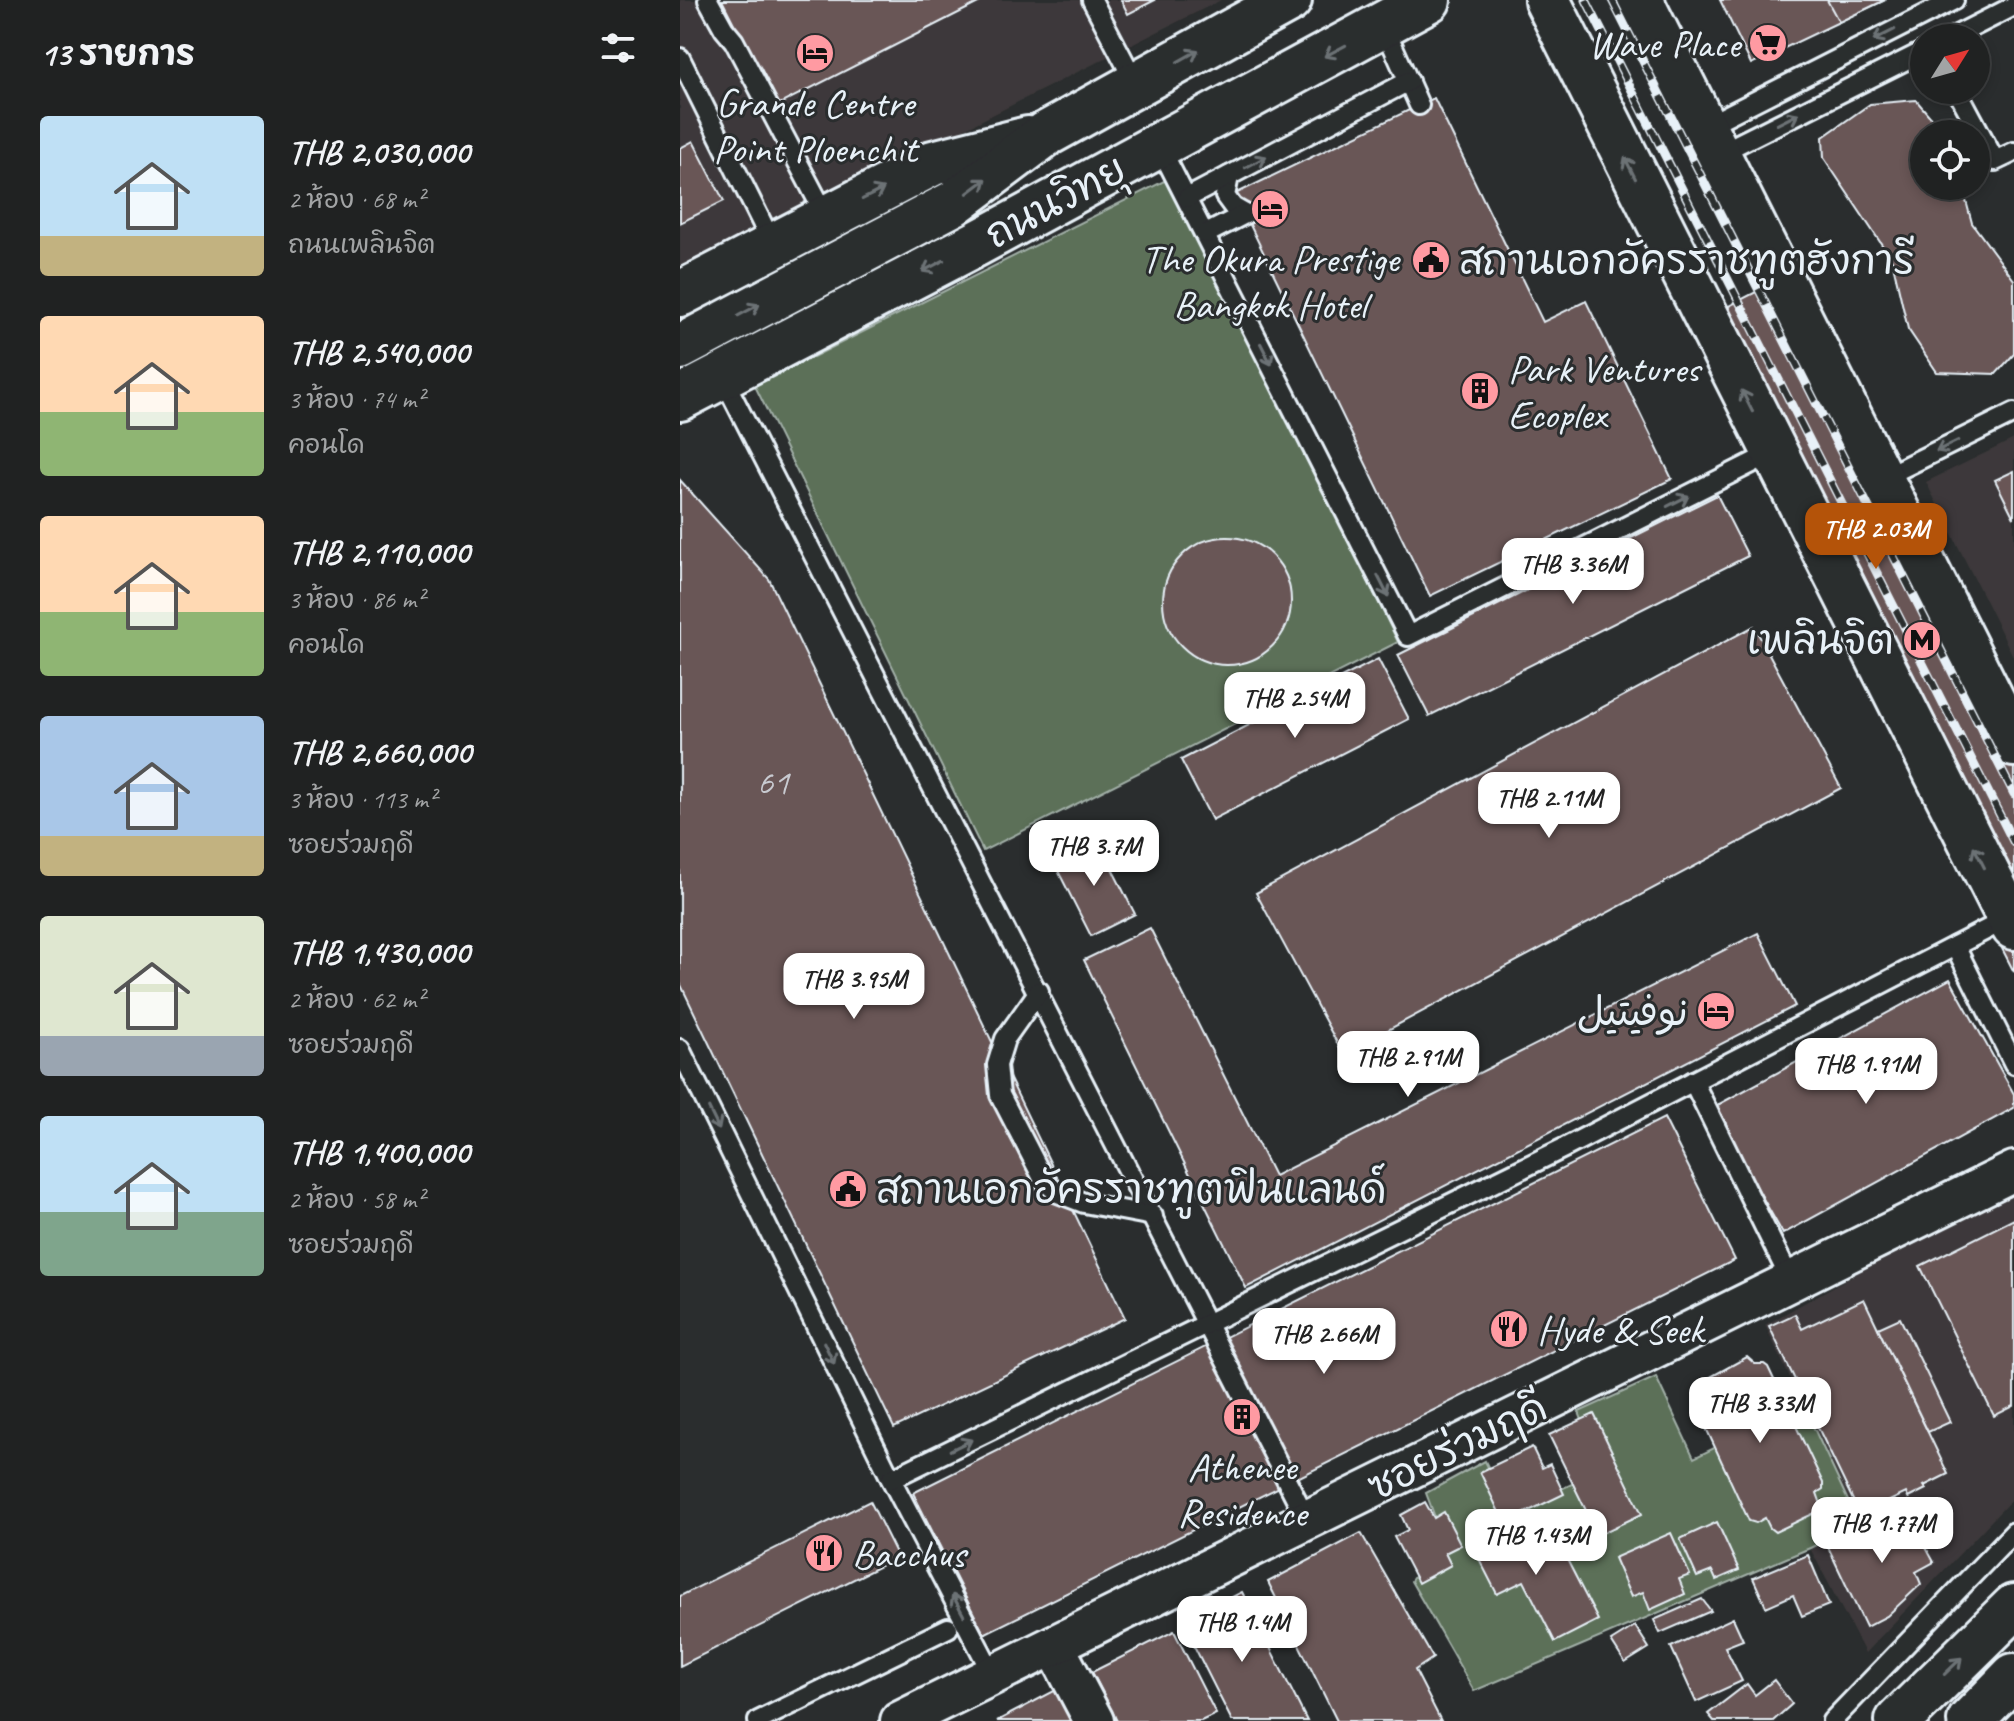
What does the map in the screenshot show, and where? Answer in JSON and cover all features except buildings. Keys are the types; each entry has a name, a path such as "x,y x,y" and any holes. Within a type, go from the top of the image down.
{"main road":[{"name":"ถนนวิทยุ","path":"680,347 954,203 1046,134 1289,0"},
{"name":"ถนนวิทยุ","path":"680,398 1428,0"},
{"path":"1547,0 2012,922"},
{"path":"1640,0 2014,744"},
{"name":"ถนนวิทยุ","path":"680,294 933,163 1046,134"},
{"path":"1898,1721 2014,1607"},
{"path":"1970,1721 2014,1676"}],"street":[{"name":"ซอยร่วมฤดี","path":"900,1721 2014,1171"},
{"path":"1054,1645 1094,1721"}],"lane":[{"path":"708,0 724,29 725,46 822,220"},
{"path":"1092,0 1136,84"},
{"path":"1711,140 1954,0"},
{"path":"1979,24 2014,6"},
{"path":"1383,24 1419,105"},
{"path":"1711,140 1910,57"},
{"path":"680,58 773,245"},
{"path":"1187,198 1409,81"},
{"path":"1964,104 1995,161 2014,152"},
{"path":"1159,145 1408,636 1774,452"},
{"path":"1206,234 1245,214 1233,207 1225,196 1229,176"},
{"path":"722,375 1307,1520"},
{"path":"1880,480 2014,413"},
{"path":"891,1479 1566,1147 1955,946 2012,922"},
{"path":"1955,946 2014,1064"},
{"path":"1039,991 1005,1039 997,1065 1000,1095 1045,1182 1058,1193 1084,1203 1153,1216"},
{"path":"680,1049 891,1479 993,1675"},
{"path":"1693,1081 1791,1281"},
{"path":"1832,1721 2014,1532"},
{"path":"758,1721 948,1628"}],"shaded area":[{"path":"680,0 1221,0 680,272"},
{"path":"2014,439 2014,658 1926,482"},
{"path":"2014,1194 2014,1497 1865,1653 1810,1548 1859,1524 1765,1325 1877,1262"}],"green space":[{"path":"1170,178 1398,642 983,851 755,386"},
{"path":"1656,1377 1694,1458 1803,1405 1859,1524 1810,1548 1474,1691 1411,1581 1442,1536 1426,1493 1485,1461 1510,1512 1601,1471 1579,1412"}],"railway":[{"path":"1586,0 2014,843"},
{"path":"1612,0 2014,794"}],"place":[{"name":"Wave Place","path":"1768,43"},
{"name":"Grande Centre Point Ploenchit","path":"815,53"},
{"name":"The Okura Prestige Bangkok Hotel","path":"1270,209"},
{"name":"สถานเอกอัครราชทูตฮังการี","path":"1431,260"},
{"name":"Park Ventures Ecoplex","path":"1480,391"},
{"name":"เพลินจิต","path":"1922,640"},
{"name":"نوفيتيل","path":"1716,1011"},
{"name":"สถานเอกอัครราชทูตฟินแลนด์","path":"848,1189"},
{"name":"Hyde & Seek","path":"1509,1329"},
{"name":"Athenee Residence","path":"1242,1417"},
{"name":"Bacchus","path":"824,1553"}]}
